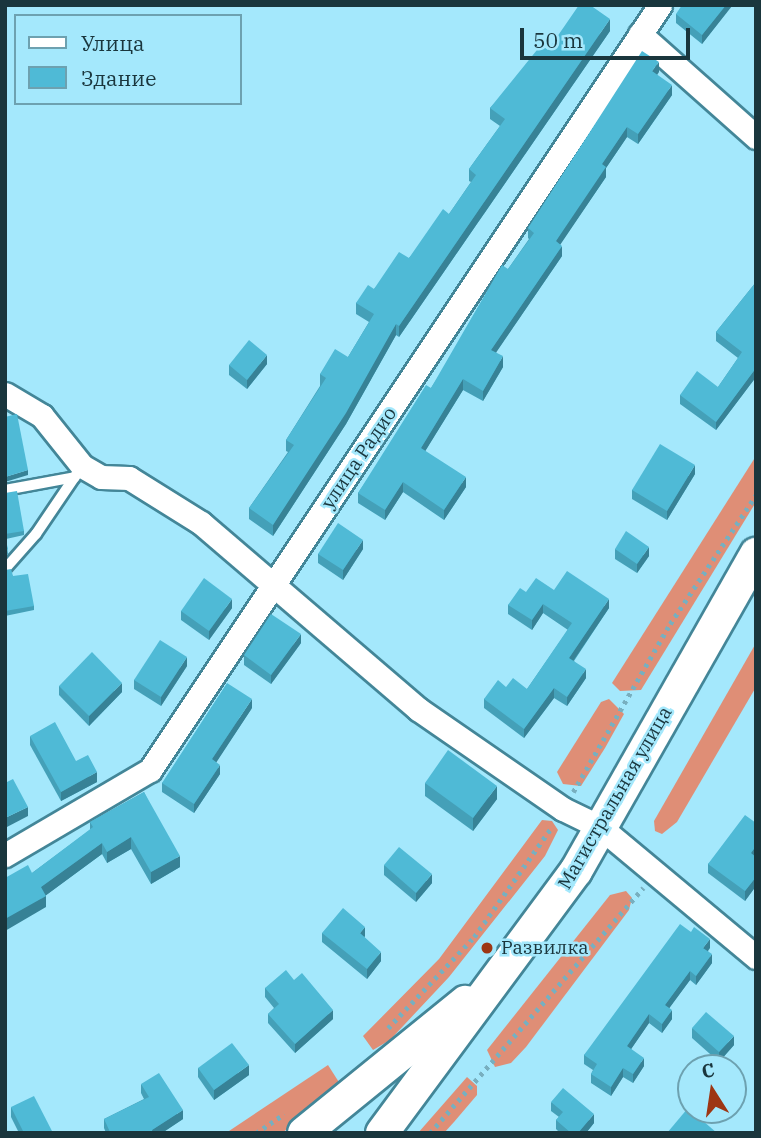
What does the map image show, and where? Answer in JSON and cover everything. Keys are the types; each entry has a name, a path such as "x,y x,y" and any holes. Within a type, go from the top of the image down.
{"main road":[{"name":"Магистральная улица","path":"382,1133 576,871 756,554"},
{"path":"296,1122 504,971"}],"street":[{"name":"улица Радио","path":"5,855 150,770 660,5"},
{"path":"640,34 756,137"},
{"path":"8,396 42,416 79,471 101,477 129,478 201,523 418,709 563,810 600,827 756,957"}],"lane":[{"path":"5,490 79,471"},
{"path":"5,569 79,471"}],"path":[{"path":"383,1032 474,937 563,810 670,624 756,495"},
{"path":"430,1133 656,874"},
{"path":"256,1133 296,1122"}],"shaded area":[{"path":"756,456 756,502 641,690 620,691 612,683"},
{"path":"756,643 756,687 677,822 662,834 655,831 654,821"},
{"path":"609,699 624,714 581,786 563,784 557,772 601,702"},
{"path":"542,820 552,821 558,830 545,856 449,977 390,1040 373,1050 363,1036 439,959"},
{"path":"626,891 632,898 629,910 526,1047 511,1063 495,1067 487,1050 610,895"},
{"path":"328,1065 342,1087 282,1133 226,1133"},
{"path":"467,1077 477,1086 477,1095 454,1122 444,1133 418,1133"}],"building":[{"path":"579,5 590,5 610,19 399,326 396,324 346,413 273,525 249,508 294,445 286,440 326,378 320,374 335,349 348,357 374,314 356,303 368,285 374,289 399,252 409,258 443,209 449,214 476,175 469,169 505,119 490,108 541,45 548,50"},
{"path":"682,5 726,5 702,35 676,14"},
{"path":"642,51 659,62 652,71 672,85 638,134 627,127 602,164 606,167 556,241 562,246 491,350 503,356 483,391 463,379 421,448 466,477 444,510 403,482 385,510 358,493 426,385 431,388 502,265 508,269 534,233 528,228"},
{"path":"756,282 756,368 716,422 680,395 697,371 718,387 742,352 716,332"},
{"path":"249,340 267,355 247,380 229,365"},
{"path":"17,414 28,470 5,477 5,417"},
{"path":"660,444 695,465 667,511 632,490"},
{"path":"17,491 24,531 5,534 5,493"},
{"path":"338,523 363,540 343,570 318,554"},
{"path":"626,531 649,547 637,564 615,549"},
{"path":"11,569 13,576 28,574 34,606 5,611 5,570"},
{"path":"567,571 609,599 569,658 586,669 567,697 554,688 524,729 484,699 498,680 506,687 513,678 527,689 572,623 543,604 532,620 508,605 520,588 526,592 536,578 554,590"},
{"path":"204,578 232,599 209,631 181,611"},
{"path":"271,614 301,634 271,675 244,655"},
{"path":"160,640 187,657 161,697 134,680"},
{"path":"92,652 122,683 89,716 59,686"},
{"path":"227,683 252,699 212,759 220,765 194,804 162,783"},
{"path":"55,722 76,761 88,755 97,772 61,792 30,736"},
{"path":"448,750 497,786 473,818 425,783"},
{"path":"13,779 28,807 5,818 5,783"},
{"path":"144,792 180,856 151,872 131,837 107,852 102,843 41,887 46,896 5,919 5,878 28,865 32,873 93,827 90,822"},
{"path":"745,815 756,823 756,846 751,853 756,857 756,877 745,891 708,864"},
{"path":"399,847 432,874 416,893 384,865"},
{"path":"343,908 365,927 360,933 381,952 367,969 322,933"},
{"path":"680,924 691,932 694,927 710,939 703,948 712,954 696,976 690,971 665,1005 672,1010 662,1024 649,1014 627,1046 644,1058 633,1074 623,1068 611,1087 591,1074 597,1064 584,1055"},
{"path":"286,970 294,980 302,973 333,1010 295,1044 268,1014 279,1004 265,988"},
{"path":"706,1012 734,1036 719,1052 692,1028"},
{"path":"232,1043 249,1065 214,1090 198,1068"},
{"path":"159,1073 183,1110 152,1130 153,1133 109,1133 104,1119 149,1097 141,1084"},
{"path":"563,1088 594,1114 578,1133 571,1133 556,1120 563,1112 551,1102"},
{"path":"34,1096 53,1133 24,1133 11,1107"},
{"path":"677,1121 677,1124 707,1124 717,1133 667,1133"}],"place":[{"name":"Развилка","path":"487,948"}]}
